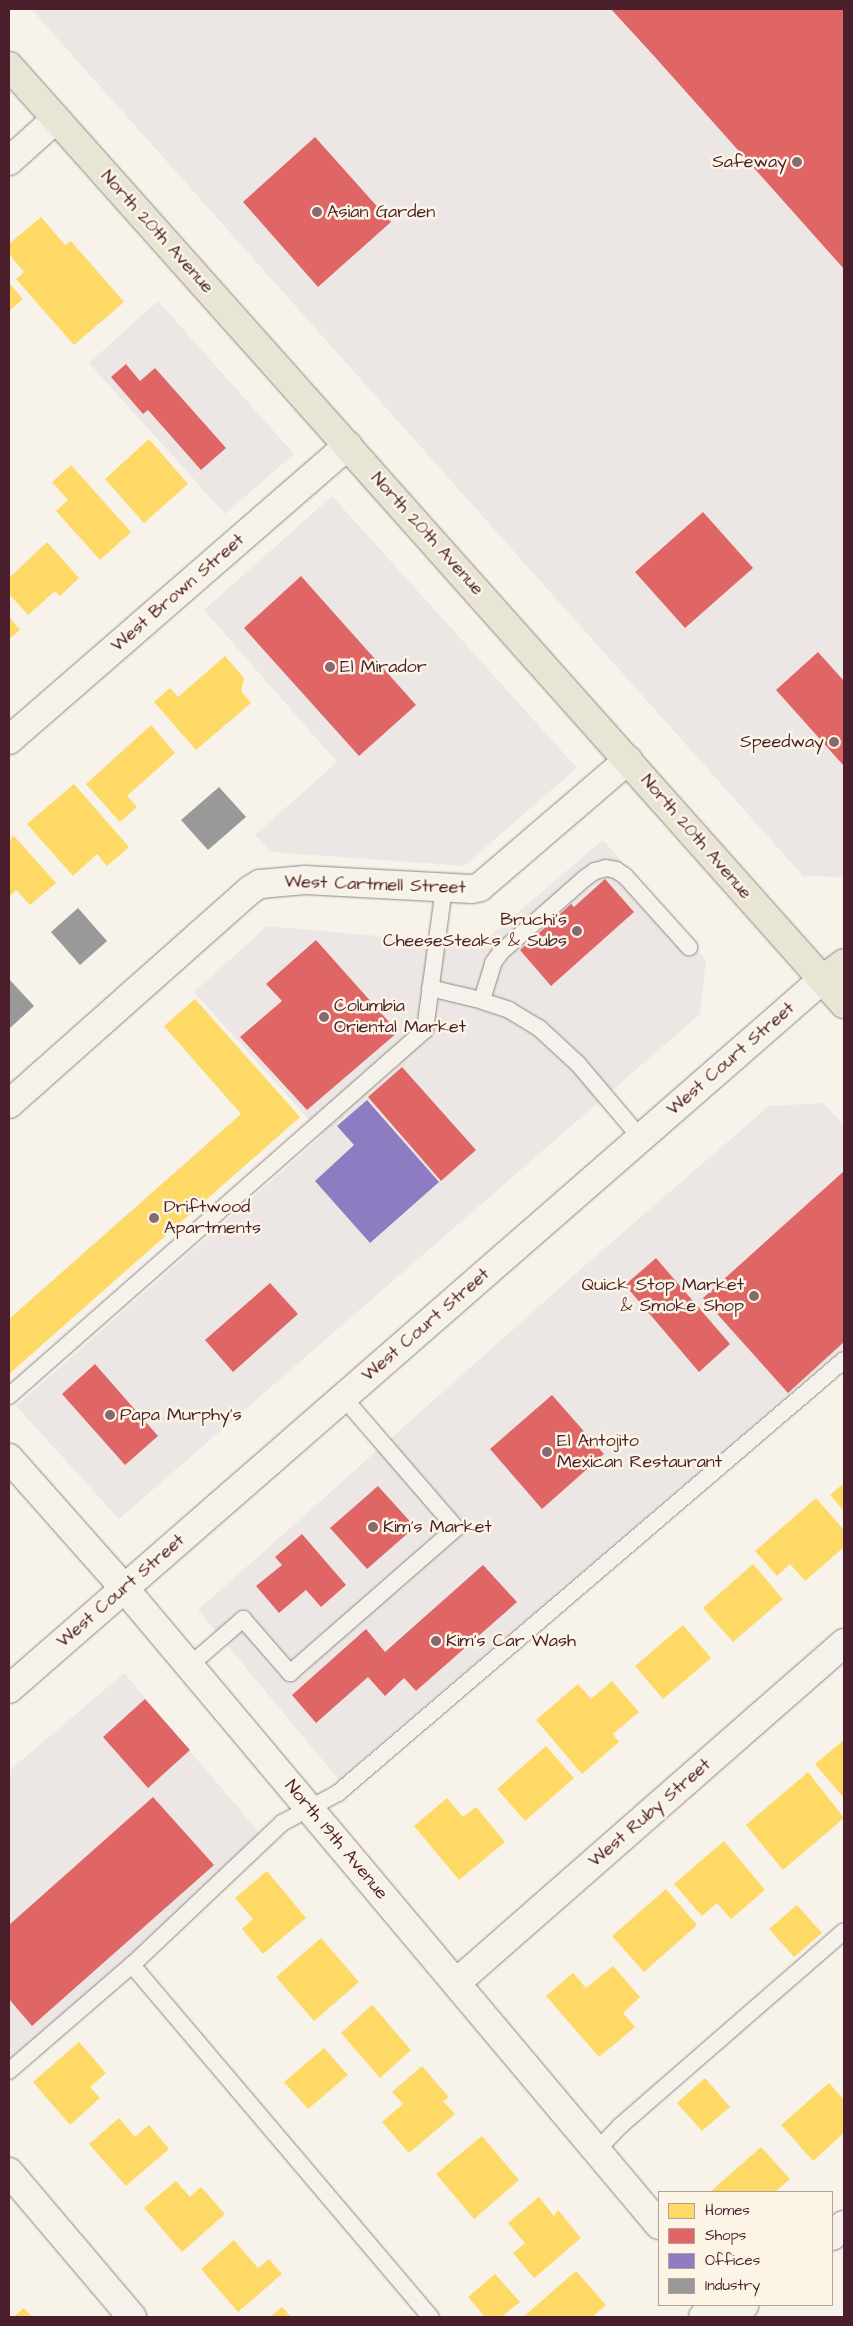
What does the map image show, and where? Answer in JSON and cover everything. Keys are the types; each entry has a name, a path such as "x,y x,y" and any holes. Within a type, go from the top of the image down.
{"main road":[{"name":"North 20th Avenue","path":"9,66 844,1004"},
{"name":"West Court Street","path":"823,979 844,962"}],"street":[{"path":"9,161 56,119"},
{"name":"West Brown Street","path":"9,740 348,445"},
{"name":"West Cartmell Street","path":"9,1104 250,890 260,884 305,880 472,890 480,886 628,760"},
{"name":"West Court Street","path":"9,1689 823,979"},
{"name":"North 19th Avenue","path":"9,1458 124,1588 658,2224"},
{"name":"West Ruby Street","path":"456,1983 844,1643"},
{"path":"9,2172 132,2317"},
{"path":"833,2235 844,2225"},
{"path":"703,2317 712,2312 734,2309"}],"lane":[{"path":"482,1000 493,963 500,952 585,878 606,868 616,870 625,876 689,947"},
{"path":"9,1396 425,1030 444,888"},
{"path":"430,988 482,1000 509,1010 539,1028 578,1064 640,1137"},
{"path":"9,2071 132,1966 282,1823 338,1793 844,1360"},
{"path":"189,1666 243,1619 290,1673 456,1528 343,1397"},
{"path":"597,2150 620,2126 844,1931"},
{"path":"132,1966 431,2317"}],"shaded area":[{"path":"31,9 844,9 844,877 803,876"},
{"path":"158,301 294,454 225,514 89,363"},
{"path":"332,496 577,768 464,866 271,852 255,835 337,762 204,610"},
{"path":"603,840 706,960 700,1014 119,1519 16,1406 323,1135 194,992 267,926 479,945"},
{"path":"824,1103 844,1126 844,1348 339,1780 198,1610 582,1268 769,1106"},
{"path":"124,1673 269,1844 9,2065 9,1771"}],"building: Homes":[{"path":"41,217 65,245 71,241 124,302 74,345 16,279 24,272 9,254 9,244"},
{"path":"9,283 23,299 9,311"},
{"path":"149,439 188,484 144,523 105,479"},
{"path":"71,465 131,532 100,560 56,511 68,500 52,482"},
{"path":"47,542 79,578 60,596 55,591 28,615 9,594 9,578"},
{"path":"9,617 20,630 9,639"},
{"path":"225,656 244,678 241,691 251,703 196,750 154,702 170,688 178,697"},
{"path":"151,725 175,753 127,796 137,807 120,822 86,784"},
{"path":"74,784 129,847 107,866 97,854 73,876 27,824"},
{"path":"14,836 56,883 30,905 16,890 9,897 9,841"},
{"name":"Driftwood Apartments","path":"195,999 300,1117 9,1374 9,1319 241,1114 164,1026"},
{"path":"844,1483 844,1511 830,1495"},
{"path":"816,1498 844,1530 844,1547 805,1581 790,1564 777,1576 755,1551"},
{"path":"753,1564 783,1599 733,1642 703,1608"},
{"path":"683,1625 711,1658 663,1699 635,1666"},
{"path":"612,1681 639,1712 613,1734 619,1742 582,1774 536,1720 578,1684 591,1699"},
{"path":"844,1740 844,1798 815,1764"},
{"path":"546,1746 574,1778 525,1821 497,1789"},
{"path":"808,1772 844,1818 783,1870 746,1825"},
{"path":"447,1798 463,1817 476,1807 505,1842 459,1880 414,1826"},
{"path":"724,1841 765,1890 731,1919 717,1903 702,1916 674,1884"},
{"path":"267,1871 306,1918 263,1954 242,1929 253,1919 235,1898"},
{"path":"666,1889 697,1925 644,1972 612,1936"},
{"path":"797,1905 822,1933 794,1957 769,1929"},
{"path":"321,1938 359,1982 314,2021 276,1977"},
{"path":"613,1966 640,1997 623,2013 635,2027 599,2057 546,1996 573,1973 586,1988"},
{"path":"372,2005 411,2050 380,2078 341,2033"},
{"path":"79,2042 106,2073 90,2087 100,2098 70,2125 33,2082"},
{"path":"324,2048 348,2075 308,2109 284,2082"},
{"path":"422,2066 449,2097 443,2101 455,2114 409,2153 382,2122 403,2104 392,2092"},
{"path":"705,2078 730,2107 702,2131 677,2103"},
{"path":"829,2083 844,2100 844,2133 813,2161 781,2125"},
{"path":"119,2118 135,2137 149,2125 169,2149 126,2186 89,2144"},
{"path":"482,2136 519,2180 474,2219 436,2174"},
{"path":"761,2147 790,2179 776,2191 711,2191"},
{"path":"176,2181 190,2197 201,2187 225,2214 182,2252 144,2208"},
{"path":"539,2197 554,2216 558,2210 581,2238 534,2278 513,2253 525,2243 508,2223"},
{"path":"234,2240 258,2268 269,2259 282,2274 238,2312 201,2269"},
{"path":"576,2271 606,2305 592,2317 523,2317"},
{"path":"495,2274 520,2302 501,2317 485,2317 468,2297"},
{"path":"282,2307 291,2317 270,2317"},
{"path":"24,2308 32,2317 13,2317"}],"building: Shops":[{"name":"Safeway","path":"611,9 844,9 844,269 654,56"},
{"name":"Asian Garden","path":"315,137 391,222 318,287 243,202"},
{"path":"126,364 140,381 155,368 226,448 201,470 148,410 143,414 111,377"},
{"path":"703,512 753,568 685,628 635,572"},
{"name":"El Mirador","path":"301,576 416,705 359,756 244,628"},
{"name":"Speedway","path":"818,652 844,681 844,766 776,690"},
{"name":"Bruchi's CheeseSteaks & Subs","path":"605,879 634,912 551,986 520,950 571,904 574,907"},
{"name":"Columbia Oriental Market","path":"316,940 398,1032 307,1110 240,1037 282,1001 266,984"},
{"path":"402,1067 476,1150 441,1181 368,1097"},
{"path":"844,1171 844,1342 788,1393 703,1298"},
{"path":"656,1258 730,1344 699,1372 625,1285"},
{"path":"270,1283 298,1314 233,1372 205,1340"},
{"name":"Papa Murphy's","path":"95,1364 158,1436 125,1465 62,1394"},
{"name":"El Antojito Mexican Restaurant","path":"552,1395 604,1454 542,1509 490,1449"},
{"name":"Kim's Market","path":"378,1486 415,1527 367,1569 330,1528"},
{"path":"302,1534 346,1585 321,1607 306,1590 279,1613 256,1586 282,1565 275,1557"},
{"name":"Kim's Car Wash","path":"483,1565 517,1602 416,1691 404,1678 385,1696 368,1677 316,1723 292,1695 366,1629 385,1652"},
{"path":"145,1699 190,1750 148,1788 103,1737"},
{"path":"153,1797 214,1865 32,2026 9,1999 9,1925"}],"building: Offices":[{"path":"367,1100 439,1182 370,1243 315,1181 354,1145 337,1126"}],"building: Industry":[{"path":"219,787 246,817 208,850 181,820"},
{"path":"78,908 107,941 80,965 51,932"},
{"path":"9,979 34,1006 9,1029"}],"place":[{"name":"Safeway","path":"797,162"},
{"name":"Asian Garden","path":"317,212"},
{"name":"El Mirador","path":"330,667"},
{"name":"Speedway","path":"834,742"},
{"name":"Bruchi's CheeseSteaks & Subs","path":"577,931"},
{"name":"Columbia Oriental Market","path":"324,1017"},
{"name":"Driftwood Apartments","path":"154,1218"},
{"name":"Quick Stop Market & Smoke Shop","path":"754,1296"},
{"name":"Papa Murphy's","path":"110,1415"},
{"name":"El Antojito Mexican Restaurant","path":"547,1452"},
{"name":"Kim's Market","path":"373,1527"},
{"name":"Kim's Car Wash","path":"436,1641"}]}
